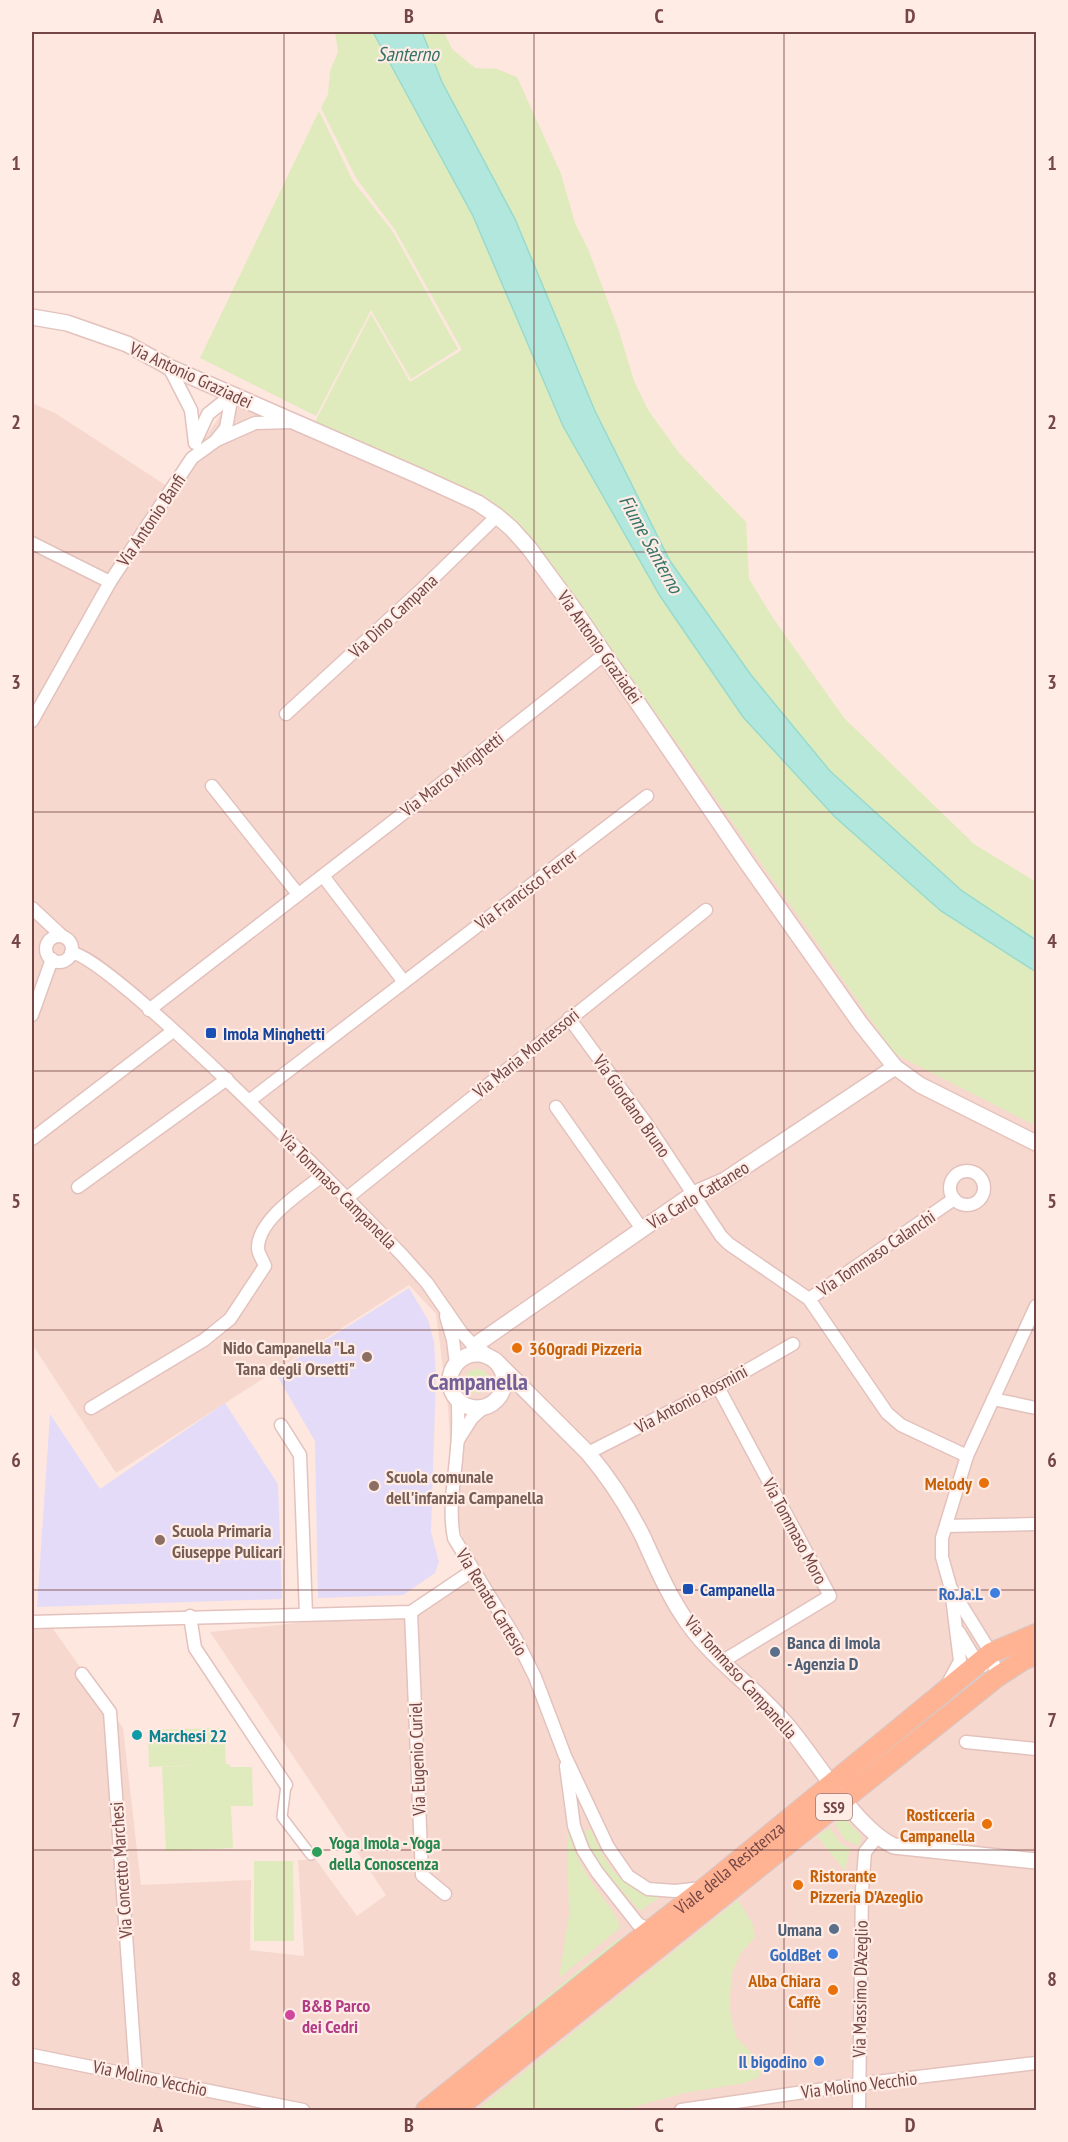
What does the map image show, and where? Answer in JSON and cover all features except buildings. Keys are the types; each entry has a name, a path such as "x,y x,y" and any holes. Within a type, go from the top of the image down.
{"main road":[{"name":"Viale della Resistenza","path":"455,2110 672,1937 838,1791 939,1696 985,1658 1036,1634"},
{"name":"Viale della Resistenza","path":"426,2110 625,1950 645,1927 706,1887 997,1677 1023,1660 1036,1655"}],"street":[{"name":"Via Antonio Graziadei","path":"32,317 68,323 127,344 169,367 478,503 512,528 529,548 605,654 747,863 860,1023 895,1067 920,1085 1036,1143"},
{"name":"Via Antonio Banfi","path":"169,367 191,410 195,443"},
{"name":"Via Antonio Banfi","path":"192,458 195,443 208,414 232,394"},
{"path":"217,440 226,428 232,394"},
{"name":"Via Antonio Banfi","path":"32,721 110,582 192,458 217,440 255,423 295,422"},
{"name":"Via Dino Campana","path":"286,714 422,590 497,516"},
{"name":"Via Antonio Banfi","path":"32,543 110,582"},
{"name":"Via Marco Minghetti","path":"149,1010 605,654"},
{"path":"212,786 298,894"},
{"name":"Via Francisco Ferrer","path":"249,1101 647,796"},
{"path":"323,876 404,982"},
{"name":"Via Maria Montessori","path":"347,1198 706,910"},
{"path":"34,911 69,941 71,953 63,961 52,960 47,953 48,942 44,929 34,911"},
{"path":"48,942 54,937 62,936"},
{"name":"Via Tommaso Campanella","path":"71,953 87,958 173,1031 249,1101 347,1198 421,1276 461,1332 588,1453 613,1485 641,1535 667,1589 691,1627 785,1723 877,1837 894,1846 1036,1861"},
{"path":"32,1015 52,960"},
{"name":"Via Giordano Bruno","path":"569,1018 645,1123 708,1219 729,1244 809,1299"},
{"path":"32,1139 173,1031"},
{"name":"Via Carlo Cattaneo","path":"485,1354 642,1229 693,1194 725,1180 895,1067"},
{"path":"78,1187 226,1079"},
{"path":"556,1107 642,1229"},
{"path":"91,1408 204,1340 230,1319 265,1266 257,1251 260,1234 268,1221 323,1175"},
{"name":"Via Tommaso Calanchi","path":"954,1199 809,1299 887,1413 901,1425 967,1456"},
{"name":"Via Tommaso Campanella","path":"444,1306 453,1340 456,1364"},
{"path":"939,1696 960,1661 951,1589 942,1557 942,1538 967,1456 1036,1306"},
{"name":"Via Antonio Rosmini","path":"588,1453 718,1386 793,1344"},
{"path":"456,1364 469,1355 485,1354"},
{"name":"Via Renato Cartesio","path":"458,1442 472,1418 501,1395 504,1386 501,1368 485,1354"},
{"name":"Via Renato Cartesio","path":"456,1364 450,1379 450,1387 458,1400 458,1442 451,1525 454,1538 521,1648 535,1677 565,1756 608,1847 628,1876 648,1889 675,1891 706,1887"},
{"name":"Via Tommaso Moro","path":"718,1386 830,1596 723,1661"},
{"name":"Via Tommaso Campanella","path":"489,1405 512,1397 526,1400 544,1409"},
{"path":"993,1399 1036,1408"},
{"path":"458,1400 474,1408 489,1405"},
{"path":"281,1425 300,1455 306,1614"},
{"path":"946,1526 1036,1524"},
{"path":"32,1622 190,1616 411,1612 472,1571"},
{"path":"951,1589 985,1658 997,1677"},
{"name":"Via Eugenio Curiel","path":"411,1612 422,1875 445,1894"},
{"path":"190,1616 195,1648 286,1785 282,1817 311,1855"},
{"path":"955,1626 972,1654 985,1658"},
{"name":"Via Concetto Marchesi","path":"82,1674 110,1712 136,2075"},
{"path":"966,1742 1036,1749"},
{"name":"Via Renato Cartesio","path":"565,1756 574,1826 582,1850 597,1872 645,1927"},
{"name":"Via Massimo D'Azeglio","path":"859,2110 862,1890 865,1852 877,1837"},
{"path":"645,1927 672,1937"},
{"name":"Via Molino Vecchio","path":"32,2055 136,2075 247,2104 303,2110"},
{"name":"Via Molino Vecchio","path":"681,2110 859,2084 1036,2063"}],"shaded area":[{"path":"238,390 386,455 540,424 746,735 1036,1032 1036,2110 32,2110 32,1627 51,1626 123,1728 141,1885 251,1880 250,1950 304,1956 298,1860 316,1860 357,1916 386,1895 210,1632 401,1612 428,1592 472,1569 454,1508 448,1407 436,1314 409,1285 116,1473 32,1344 32,403 55,413 170,488"},
{"name":"Scuola comunale dell'infanzia Campanella","path":"409,1288 428,1320 434,1342 436,1377 431,1532 439,1562 435,1573 403,1595 318,1598 315,1441 275,1372"},
{"name":"Scuola Primaria Giuseppe Pulicari","path":"225,1403 278,1484 282,1599 37,1607 50,1414 100,1489"}],"green space":[{"path":"335,32 373,32 473,216 563,426 660,596 941,911 1036,972 1036,1126 895,1054 580,605 534,544 510,517 481,498 314,424 371,314 410,382 462,350 395,230 356,178 321,108 328,94 330,71 338,52"},
{"path":"422,32 444,32 452,49 475,68 497,69 517,77 561,174 575,223 588,249 618,328 634,381 648,410 679,453 746,522 749,579 773,618 844,718 974,844 1036,882 1036,940 962,891 830,771 751,675 670,561 595,411 442,82"},
{"path":"319,111 353,181 393,232 458,349 411,379 371,310 316,416 200,358"},
{"path":"477,1369 486,1372 489,1381 486,1390 477,1393 468,1390 465,1381 468,1372"},
{"path":"224,1728 226,1764 230,1767 252,1767 253,1806 231,1806 233,1848 166,1851 162,1767 197,1765 149,1767 148,1730"},
{"path":"844,1817 861,1836 860,1846 845,1840 835,1824"},
{"path":"567,1826 582,1866 613,1912 620,1928 559,1978 569,1915"},
{"path":"830,1828 841,1844 850,1848 845,1871 817,1836"},
{"path":"586,1830 591,1830 603,1855 616,1874 635,1888 661,1896 640,1911 598,1860 591,1849"},
{"path":"254,1861 293,1861 294,1941 254,1941"},
{"path":"738,1900 753,1925 755,1937 741,1953 732,1972 729,2007 736,2037 763,2065 759,2077 745,2083 684,2093 623,2110 477,2110"},
{"path":"620,1937 618,1946 505,2037 508,2028"}],"water":[{"name":"Santerno","path":"373,32 422,32 442,82 515,219 595,411 670,561 751,675 830,771 962,891 1036,940 1036,972 941,911 835,817 743,717 660,596 563,426 473,216"}],"place":[{"name":"Imola Minghetti","path":"211,1033"},
{"name":"360gradi Pizzeria","path":"517,1348"},
{"name":"Nido Campanella \"La Tana degli Orsetti\"","path":"367,1357"},
{"name":"Melody","path":"984,1483"},
{"name":"Scuola comunale dell'infanzia Campanella","path":"374,1486"},
{"name":"Scuola Primaria Giuseppe Pulicari","path":"160,1540"},
{"name":"Campanella","path":"688,1589"},
{"name":"Ro.Ja.L","path":"995,1593"},
{"name":"Banca di Imola - Agenzia D","path":"775,1652"},
{"name":"Marchesi 22","path":"137,1735"},
{"name":"Rosticceria Campanella","path":"987,1824"},
{"name":"Yoga Imola - Yoga della Conoscenza","path":"317,1852"},
{"name":"Ristorante Pizzeria D'Azeglio","path":"798,1885"},
{"name":"Umana","path":"834,1929"},
{"name":"GoldBet","path":"833,1954"},
{"name":"Alba Chiara Caffè","path":"833,1990"},
{"name":"B&B Parco dei Cedri","path":"290,2015"},
{"name":"Il bigodino","path":"819,2061"}],"district":[{"name":"Campanella","path":"478,1381"}],"water label":[{"name":"Fiume Santerno","path":"651,544"}]}
